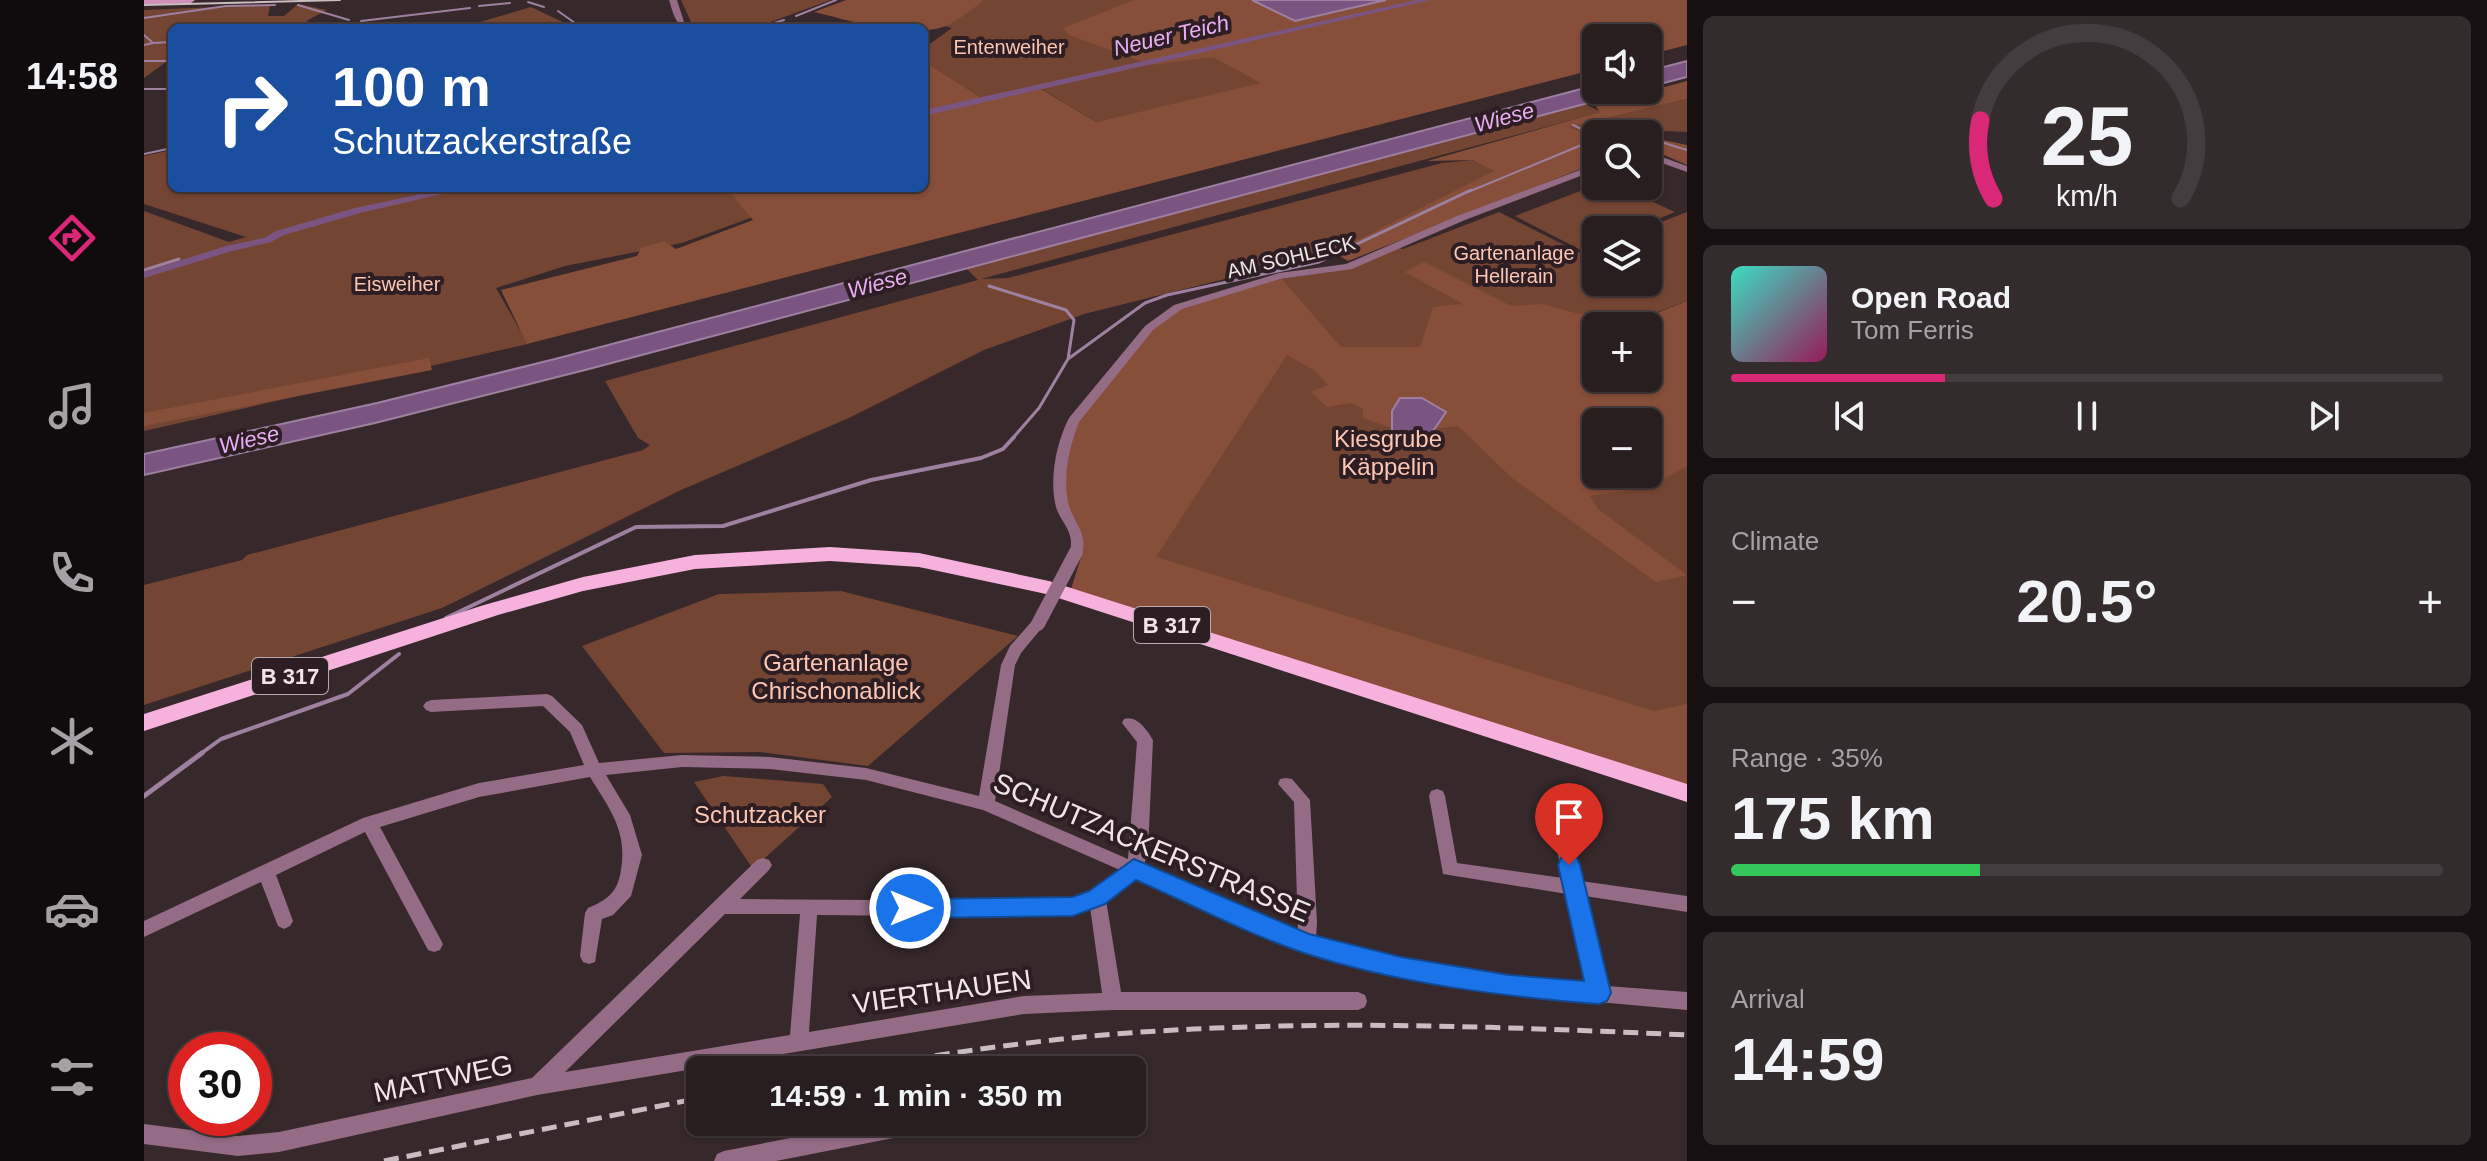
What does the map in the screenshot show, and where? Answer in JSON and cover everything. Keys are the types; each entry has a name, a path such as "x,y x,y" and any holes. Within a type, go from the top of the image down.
{"main road":[{"path":"149,1 191,0"},
{"name":"B 317","path":"144,723 430,630 617,576 740,557 830,554 919,560 1006,577 1183,629 1687,793"}],"street":[{"path":"673,0 683,24"},
{"path":"1662,160 1687,169"},
{"name":"AM SOHLECK","path":"986,804 1008,665 1015,650 1038,624 1076,552 1078,534 1062,503 1065,439 1073,421 1158,319 1178,307 1244,286 1290,274 1348,267 1461,218 1582,172"},
{"path":"431,706 547,700 576,729 594,770 622,815 633,855 625,891 607,910 594,913 589,956"},
{"path":"719,906 1019,909 1073,906 1097,897 1134,869 1139,851 1145,740 1130,723"},
{"name":"SCHUTZACKERSTRASSE","path":"144,929 369,823 479,790 594,770 682,761 770,763 866,774 986,804 1306,944 1401,967 1509,986 1687,1001"},
{"path":"1286,784 1302,800 1308,922 1306,944"},
{"path":"1437,796 1449,869 1687,904"},
{"path":"369,823 434,944"},
{"path":"1563,841 1599,993"},
{"name":"MATTWEG","path":"144,1134 254,1146 537,1086 763,865"},
{"path":"266,871 284,921"},
{"path":"1097,897 1113,1001"},
{"path":"799,1040 809,909"},
{"name":"VIERTHAUEN","path":"537,1086 1024,1005 1113,1001 1358,1001"},
{"path":"724,1161 852,1136"}],"green space":[{"path":"681,0 831,0 765,24 691,22"},
{"name":"Entenweiher","path":"985,0 1431,0 1261,84 1096,122 1040,88 980,97 928,64 928,45 952,28 944,26"},
{"path":"298,4 327,10 306,21 317,24 168,24 168,62 144,78 144,10 270,5 268,16 284,16"},
{"path":"531,7 567,24 474,24"},
{"path":"1687,99 1687,132 1662,131 1662,120 1598,120"},
{"path":"1585,104 1601,112 981,279 1008,278 1442,163 1472,160 1495,171 1333,252 1084,314 984,350 849,418 681,490 442,608 144,705 144,585 643,450 650,445 638,438 605,381 978,280 966,268"},
{"path":"1582,124 1582,133 1568,127"},
{"name":"Eisweiher","path":"168,151 168,192 730,192 753,217 682,243 565,266 496,288 528,344 144,431 144,211 229,242 246,237 144,204 144,156"},
{"path":"1582,190 1582,200 1649,200 1675,212 1662,217 1582,216 1581,250 1515,216"},
{"name":"Kiesgrube Käppelin","path":"1499,212 1582,254 1582,296 1662,296 1662,222 1687,212 1687,301 1658,312 1582,312 1582,392 1662,392 1662,325 1687,327 1687,740 1153,581 1070,437 1281,279 1328,272 1395,247 1403,249"},
{"name":"Gartenanlage Chrischonablick","path":"841,591 1018,636 868,766 760,752 664,753 582,646 719,594"},
{"name":"Schutzacker","path":"723,776 823,784 832,797 753,869 694,782"}],"shaded area":[{"path":"846,0 985,0 948,25 928,30 928,24 865,24 814,12"},
{"path":"1134,0 1252,0 1295,21 1386,0 1687,0 1687,45 1662,51 1662,24 1582,24 1582,73 527,344 501,290 637,256 641,248 664,241 676,249 753,220 729,192 928,192 928,64 980,97 1036,86 1096,122 1261,83 1213,57 1151,65 1069,35 1063,28"},
{"path":"1687,81 1687,99 1598,120 1582,120 1582,124 1569,127 1582,132 1582,169 1348,261 1333,252 1494,171 1472,160 1427,161 1600,112 1596,107 1601,104 1662,104 1662,88"},
{"path":"1662,140 1687,145 1687,165 1662,154"},
{"path":"1424,262 1511,306 1543,304 1582,314 1582,392 1662,392 1662,312 1659,312 1687,301 1687,466 1662,480 1662,408 1582,408 1582,488 1643,488 1590,496 1598,509 1687,575 1656,582 1512,478 1458,426 1435,429 1446,412 1392,411 1392,428 1363,418 1363,409 1351,403 1327,407 1311,392 1328,385 1314,370 1287,355 1156,557 1654,711 1687,704 1687,785 1071,589 1082,554 1062,503 1073,421 1149,328 1178,307 1279,276 1341,347 1420,347 1433,307 1463,304 1405,272"},
{"path":"429,358 432,370 144,426 144,413"}],"water":[{"path":"1252,0 1386,0 1295,21"},
{"path":"1687,61 1687,77 1662,83 1662,67"},
{"name":"Wiese","path":"1582,89 1584,104 589,369 375,423 144,475 144,454 377,403"},
{"path":"1400,398 1422,398 1446,412 1431,434 1396,434 1392,430 1392,411"}],"waterway":[{"path":"796,16 836,0"},
{"name":"Neuer Teich","path":"928,112 1427,0"},
{"path":"528,2 544,7"},
{"path":"479,6 510,3"},
{"path":"144,18 226,6 275,5"},
{"path":"298,5 349,20"},
{"path":"361,21 470,8"},
{"path":"558,11 576,24"},
{"path":"770,24 784,20"},
{"path":"144,35 153,43"},
{"path":"153,43 168,42"},
{"path":"144,45 153,43"},
{"path":"144,61 168,61"},
{"path":"144,89 168,89"},
{"path":"1573,125 1582,129"},
{"path":"1662,142 1687,150"},
{"path":"1468,192 1582,145"},
{"path":"144,154 168,149"},
{"path":"1068,359 1145,303 1167,295 1319,262 1471,190"},
{"name":"Neuer Teich","path":"144,275 358,210 444,192"},
{"name":"Neuer Teich","path":"222,249 228,249"},
{"path":"144,270 179,259"},
{"path":"989,286 1066,310 1074,320 1068,359"},
{"path":"1012,439 1039,408 1068,359"},
{"path":"446,618 636,527 723,526 871,480 981,458 1003,449 1014,437"},
{"path":"199,755 221,739 348,694 399,654"},
{"path":"144,796 202,753"}],"tram line":[{"path":"144,5 340,0"}],"railway":[{"path":"935,1056 1040,1041 1119,1034 1290,1026 1555,1029 1687,1035"},
{"path":"384,1161 686,1101"}],"route":[{"path":"910,908 1073,906 1097,897 1134,869 1306,944 1401,967 1509,986 1599,993 1569,865"}],"park label":[{"name":"Gartenanlage Hellerain","path":"1514,264"}]}
